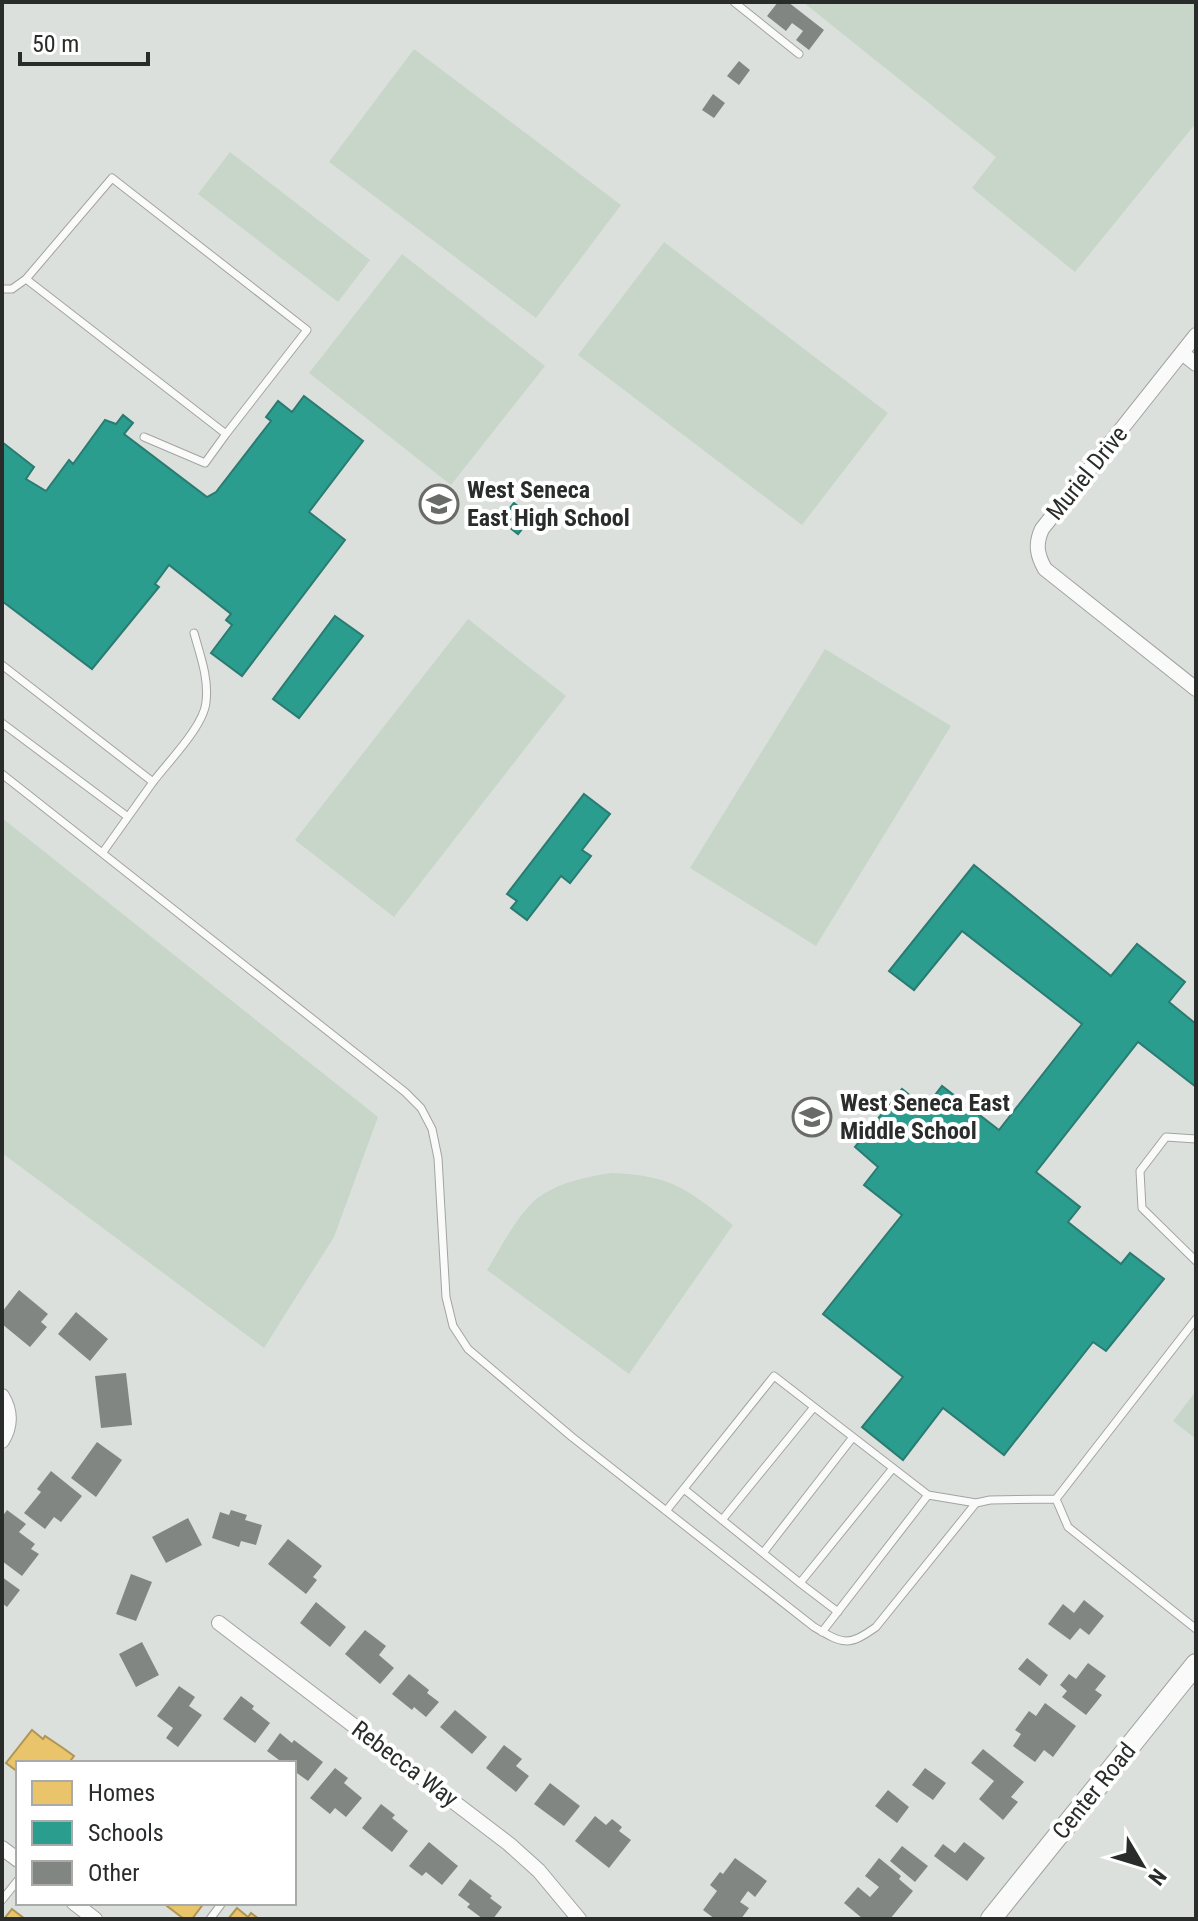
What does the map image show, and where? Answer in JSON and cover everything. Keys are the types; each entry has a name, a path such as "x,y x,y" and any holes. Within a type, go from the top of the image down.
{"main road":[{"name":"Center Road","path":"991,1919 1196,1664"}],"street":[{"name":"Muriel Drive","path":"1196,335 1042,529 1037,546 1045,569 1196,689"},
{"path":"1182,353 1196,364"},
{"path":"2,1396 9,1414 2,1441"},
{"name":"Rebecca Way","path":"219,1623 509,1844 539,1871 579,1919"},
{"path":"77,1905 95,1919"}],"lane":[{"path":"734,2 799,54"},
{"path":"2,289 12,289 26,279 112,178 307,330 205,463 144,437"},
{"path":"26,279 226,434"},
{"path":"103,852 200,720 206,704 205,676 194,633"},
{"path":"2,665 153,782"},
{"path":"2,723 128,817"},
{"path":"2,774 405,1092 421,1108 432,1129 438,1158 446,1297 453,1326 468,1349 572,1437 822,1632 847,1643 876,1627 976,1503"},
{"path":"1196,1139 1166,1137 1140,1171 1142,1208 1196,1261"},
{"path":"1056,1499 1196,1319"},
{"path":"666,1511 774,1376 928,1495 976,1503 1056,1499"},
{"path":"722,1520 814,1407"},
{"path":"763,1553 853,1437"},
{"path":"800,1583 893,1468"},
{"path":"684,1489 838,1612"},
{"path":"822,1632 928,1495"},
{"path":"1056,1499 1068,1527 1196,1629"},
{"path":"2,1900 16,1882"}],"green space":[{"path":"803,2 1196,2 1196,123 1075,272 972,188 996,157"},
{"path":"414,49 621,205 536,318 329,162"},
{"path":"230,152 370,260 338,302 198,194"},
{"path":"664,242 888,413 802,525 578,355"},
{"path":"402,254 545,366 451,485 309,373"},
{"path":"468,619 566,696 394,917 295,840"},
{"path":"825,649 951,726 816,946 690,868"},
{"path":"2,818 378,1117 334,1237 264,1348 2,1153"},
{"path":"611,1173 649,1177 677,1186 733,1225 629,1374 487,1270 518,1220 539,1197 564,1184"},
{"path":"1196,1391 1196,1439 1173,1421"}],"building: Homes":[{"path":"32,1730 74,1756 72,1761 16,1761 16,1770 6,1763"},
{"path":"166,1905 202,1905 192,1919 184,1919"},
{"path":"237,1908 248,1917 251,1913 259,1919 228,1919"},
{"path":"12,1909 25,1919 4,1919"}],"building: Schools":[{"path":"304,396 363,441 309,512 345,540 242,676 211,653 232,625 226,620 231,614 169,565 155,584 159,587 92,669 2,601 2,442 34,467 26,479 46,491 69,460 73,464 105,420 116,424 123,415 133,423 124,434 207,497 216,492 271,421 266,417 278,401 292,412"},
{"path":"514,503 532,517 518,534 500,520"},
{"path":"335,616 363,636 299,718 273,699"},
{"path":"584,794 610,814 582,850 591,856 570,883 561,876 527,920 511,908 517,901 507,894"},
{"path":"974,865 1111,976 1137,944 1185,982 1169,1002 1196,1024 1196,1087 1138,1042 1036,1172 1080,1207 1068,1222 1121,1264 1130,1253 1164,1279 1106,1351 1093,1342 1004,1455 943,1408 903,1460 862,1427 903,1377 823,1314 902,1215 864,1185 878,1167 855,1147 902,1089 925,1108 942,1086 999,1130 1082,1024 962,931 914,990 889,971"}],"building: Other":[{"path":"778,2 788,2 824,30 809,50 796,40 803,31 792,23 786,31 767,16"},
{"path":"739,61 750,70 739,85 727,76"},
{"path":"713,94 725,103 714,118 702,110"},
{"path":"19,1290 48,1314 41,1322 47,1327 30,1347 2,1324 2,1312"},
{"path":"76,1312 108,1339 90,1361 58,1334"},
{"path":"126,1373 132,1425 101,1428 95,1376"},
{"path":"97,1442 122,1460 96,1497 71,1478"},
{"path":"51,1471 82,1496 61,1522 54,1517 45,1529 24,1513 41,1492 37,1489"},
{"path":"7,1510 26,1524 19,1532 35,1544 31,1549 39,1554 22,1576 2,1561 2,1517"},
{"path":"231,1510 247,1515 245,1520 262,1525 256,1545 241,1541 239,1547 212,1538 220,1512 229,1515"},
{"path":"188,1518 202,1545 166,1563 152,1537"},
{"path":"288,1539 322,1566 313,1577 317,1580 306,1594 268,1564"},
{"path":"131,1574 152,1582 136,1621 116,1614"},
{"path":"2,1577 20,1590 7,1607 2,1603"},
{"path":"1084,1600 1104,1616 1089,1635 1080,1628 1070,1640 1048,1624 1063,1604 1074,1613"},
{"path":"316,1602 346,1627 330,1647 300,1623"},
{"path":"365,1630 386,1646 379,1655 394,1668 380,1684 345,1654"},
{"path":"142,1642 159,1675 136,1687 119,1654"},
{"path":"1027,1658 1048,1675 1040,1686 1018,1669"},
{"path":"1088,1663 1106,1676 1095,1690 1102,1695 1086,1715 1062,1697 1067,1691 1060,1685 1069,1674 1076,1679"},
{"path":"409,1674 439,1702 426,1717 392,1694"},
{"path":"179,1686 195,1697 189,1706 202,1715 178,1747 166,1738 173,1728 157,1716"},
{"path":"241,1696 270,1723 255,1743 223,1719"},
{"path":"1045,1703 1076,1726 1053,1757 1044,1750 1035,1762 1013,1746 1021,1734 1015,1730 1029,1711 1036,1716"},
{"path":"455,1710 487,1737 472,1754 440,1727"},
{"path":"280,1733 323,1762 308,1781 296,1772 296,1761 280,1761 267,1751"},
{"path":"504,1745 522,1759 516,1766 529,1776 516,1792 486,1768"},
{"path":"983,1749 1024,1782 1011,1797 1018,1802 1003,1820 979,1799 994,1781 971,1763"},
{"path":"335,1768 348,1778 344,1783 362,1798 346,1817 335,1808 330,1814 310,1798"},
{"path":"925,1768 946,1783 933,1800 912,1785"},
{"path":"550,1783 580,1806 564,1826 534,1804"},
{"path":"888,1790 909,1807 897,1823 875,1806"},
{"path":"381,1804 408,1831 392,1852 362,1828"},
{"path":"595,1816 606,1825 612,1819 622,1827 619,1831 631,1840 609,1868 575,1841"},
{"path":"429,1842 458,1866 442,1885 426,1872 422,1876 409,1866"},
{"path":"964,1842 985,1858 967,1881 934,1856 943,1844 955,1853"},
{"path":"902,1846 928,1866 915,1882 890,1861"},
{"path":"735,1858 767,1881 755,1897 748,1891 740,1902 749,1908 741,1919 715,1919 703,1910 717,1891 710,1885"},
{"path":"879,1858 901,1876 899,1879 913,1891 890,1919 863,1919 844,1903 858,1887 870,1897 879,1887 865,1876"},
{"path":"470,1879 502,1907 493,1919 483,1919 467,1907 470,1904 458,1895"}],"place":[{"name":"West Seneca East High School","path":"439,504"},
{"name":"West Seneca East Middle School","path":"812,1117"}]}
